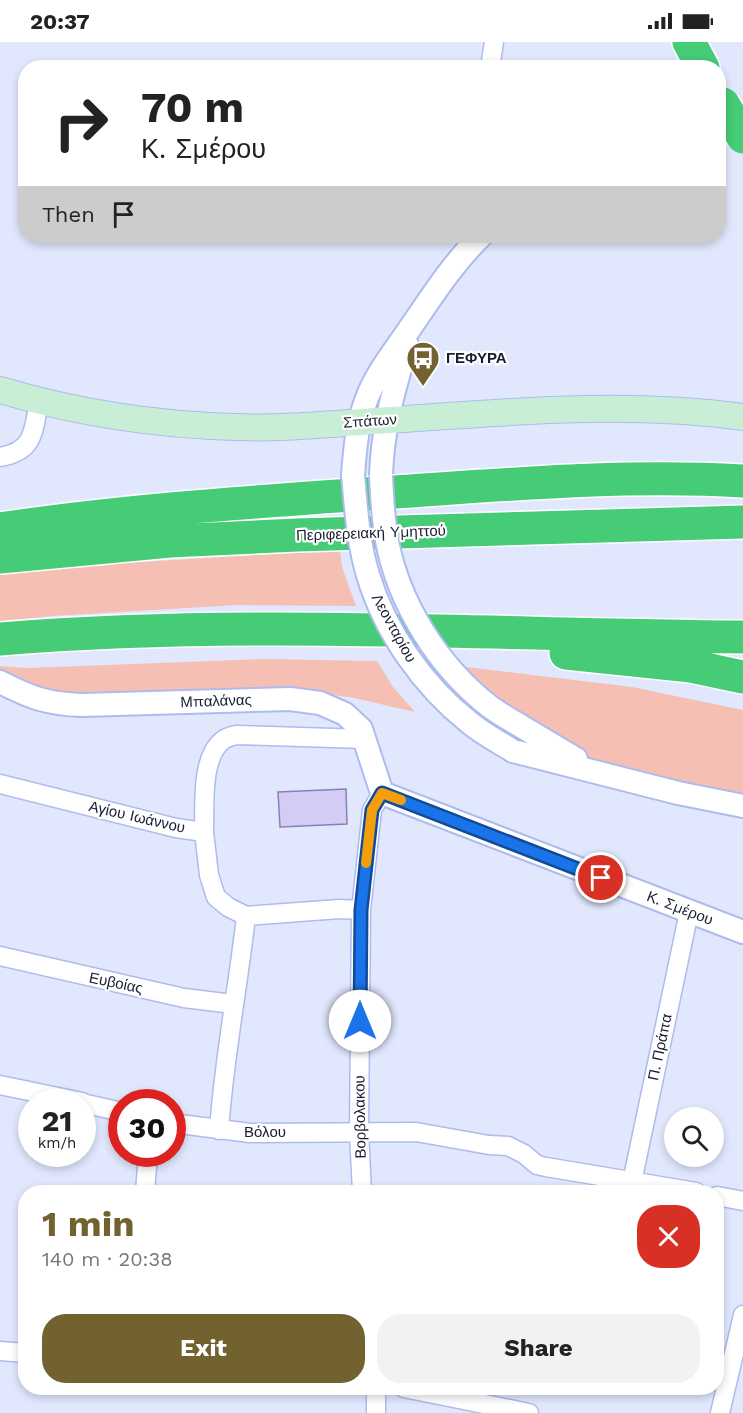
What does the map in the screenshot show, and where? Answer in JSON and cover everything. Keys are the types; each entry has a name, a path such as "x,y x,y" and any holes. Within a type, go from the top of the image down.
{"highway":[{"path":"689,42 699,60"},
{"path":"726,118 743,137"},
{"path":"0,529 81,517 551,481 672,479 743,481"},
{"name":"Περιφερειακή Υμηττού","path":"0,557 193,540 743,522"},
{"path":"0,639 148,629 362,628 743,637"},
{"path":"148,629 362,647 483,647 567,653 691,666 743,677"}],"main road":[{"name":"Σπάτων","path":"0,390 39,402 115,416 182,424 238,427 555,410 672,410 743,417"}],"street":[{"path":"491,60 494,42"},
{"path":"726,116 743,132"},
{"name":"Λεονταρίου","path":"473,243 433,294 375,380 360,422 356,438 353,475 356,514 367,573 377,601 397,639 418,670 440,695 471,724 513,751 678,793 743,806"},
{"name":"Λεονταρίου","path":"415,321 394,387 387,420 381,476 387,540 402,592 426,636 462,681 490,706 595,771"},
{"path":"0,457 21,451 28,444 33,434 39,402"},
{"name":"Μπαλάνας","path":"0,682 31,698 57,704 290,699 320,703 345,714 361,729 382,793"},
{"path":"204,832 207,768 212,753 223,740 236,735 365,739"},
{"name":"Αγίου Ιωάννου","path":"0,784 176,828 204,832 209,875 216,897 228,907 246,916"},
{"name":"Βορβολακου","path":"362,1185 359,1132 361,910 372,810 382,793"},
{"name":"Κ. Σμέρου","path":"382,793 743,932"},
{"path":"219,1130 223,1072 238,984 246,916 339,909 361,910"},
{"name":"Π. Πράπα","path":"632,1182 688,912"},
{"name":"Ευβοίας","path":"0,956 184,998 233,1004"},
{"path":"0,1085 18,1089"},
{"name":"Βόλου","path":"186,1125 250,1133 416,1132 508,1146 524,1154 537,1165 651,1185"},
{"path":"146,1185 147,1167"},
{"path":"724,1197 743,1201"},
{"path":"720,1413 743,1315"},
{"path":"0,1351 18,1352"},
{"path":"376,1395 376,1413"},
{"path":"439,1395 529,1413"}],"shaded area":[{"path":"340,550 342,567 356,606 237,605 0,621 0,573 23,569"},
{"path":"262,659 377,661 393,687 415,712 354,698 307,691 69,694 45,689 0,671 0,666 28,668"},
{"path":"458,666 632,687 743,710 743,800 629,772 584,756 549,738 521,719"}],"building":[{"path":"346,789 347,824 280,827 278,792"}],"slow traffic":[{"path":"366,863 372,810 382,793 401,800"}],"place":[{"name":"ΓΕΦΥΡΑ","path":"423,387"}],"route":[{"path":"360,1021 361,910 372,810 382,793 601,878"}]}
